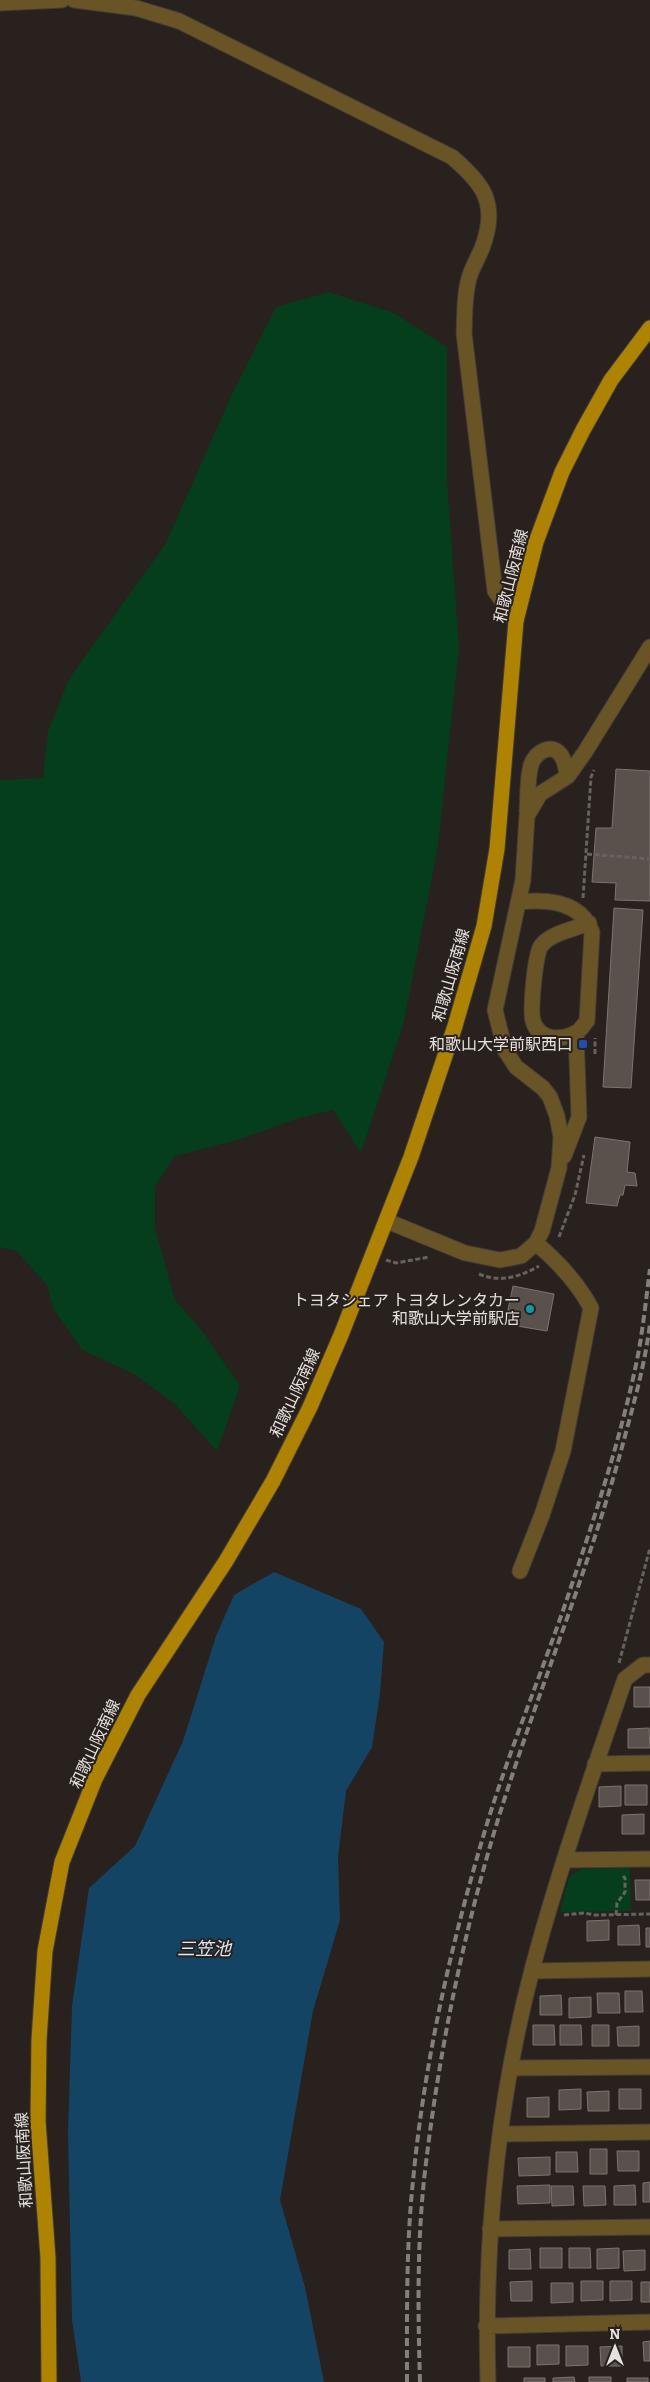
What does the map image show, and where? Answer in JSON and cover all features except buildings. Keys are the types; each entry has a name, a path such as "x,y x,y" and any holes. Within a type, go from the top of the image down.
{"main road":[{"name":"和歌山阪南線","path":"48,2382 48,2258 38,2121 39,2040 45,1951 62,1862 96,1779 138,1695 226,1560 277,1473 310,1407 342,1335 411,1158 455,1026 484,926 497,849 516,621 536,542 562,472 611,380 650,328"}],"street":[{"path":"0,3 62,0"},
{"path":"74,0 136,8 180,21 452,156 473,175 486,195 490,216 485,240 470,275 465,302 464,332 495,591 516,621"},
{"path":"527,816 540,794 568,776 650,647"},
{"path":"386,1221 465,1253 500,1260 521,1256 536,1243 552,1200 559,1168 561,1137 555,1109 550,1097 543,1088 516,1067 508,1056 498,1028 495,1010 523,880 530,766 537,753 543,750 557,752 563,758 568,776"},
{"path":"519,902 540,900 560,903 579,912 589,923 592,932 587,1021 576,1033 562,1039 549,1038 538,1030 532,1020 536,956 541,945 550,938 589,923"},
{"path":"559,1168 579,1117 576,1033"},
{"path":"520,1571 542,1514 563,1450 591,1308 583,1293 550,1255 536,1243"},
{"path":"488,2382 486,2326 490,2229 500,2134 511,2068 532,1971 564,1860 625,1679 643,1666 650,1665"},
{"path":"595,1764 650,1763"},
{"path":"564,1860 650,1859"},
{"path":"532,1971 650,1969"},
{"path":"511,2068 650,2068"},
{"path":"500,2134 650,2132"},
{"path":"490,2229 650,2228"},
{"path":"486,2326 650,2322"}],"path":[{"path":"587,854 650,859"},
{"path":"616,1915 617,1903 625,1892 625,1878 621,1874 621,1868"},
{"path":"548,1917 569,1913 650,1914"}],"green space":[{"path":"329,292 394,313 447,347 447,480 459,647 438,846 404,1022 361,1153 333,1110 299,1118 234,1141 175,1156 155,1186 155,1228 175,1300 203,1332 240,1386 217,1451 174,1403 134,1374 82,1350 53,1308 47,1285 16,1251 0,1247 0,780 43,778 48,731 69,679 166,543 232,394 276,307"},
{"path":"630,1868 631,1911 560,1912 569,1877 581,1869"}],"water":[{"name":"三笠池","path":"274,1572 361,1609 384,1642 380,1694 372,1747 346,1791 338,1857 340,1920 313,2011 280,2200 305,2287 324,2382 81,2382 72,2320 68,2132 72,2006 89,1888 135,1846 183,1741 216,1636 234,1595"}],"railway":[{"path":"407,2382 407,2281 411,2206 424,2094 449,1964 493,1805 571,1587 616,1446 637,1360 650,1269"},
{"path":"420,2382 420,2230 424,2180 443,2050 460,1963 493,1836 525,1736 611,1487 639,1381 650,1324"}],"place":[{"name":"和歌山大学前駅西口","path":"583,1044"},
{"name":"トヨタシェア トヨタレンタカー 和歌山大学前駅店","path":"530,1309"}]}
